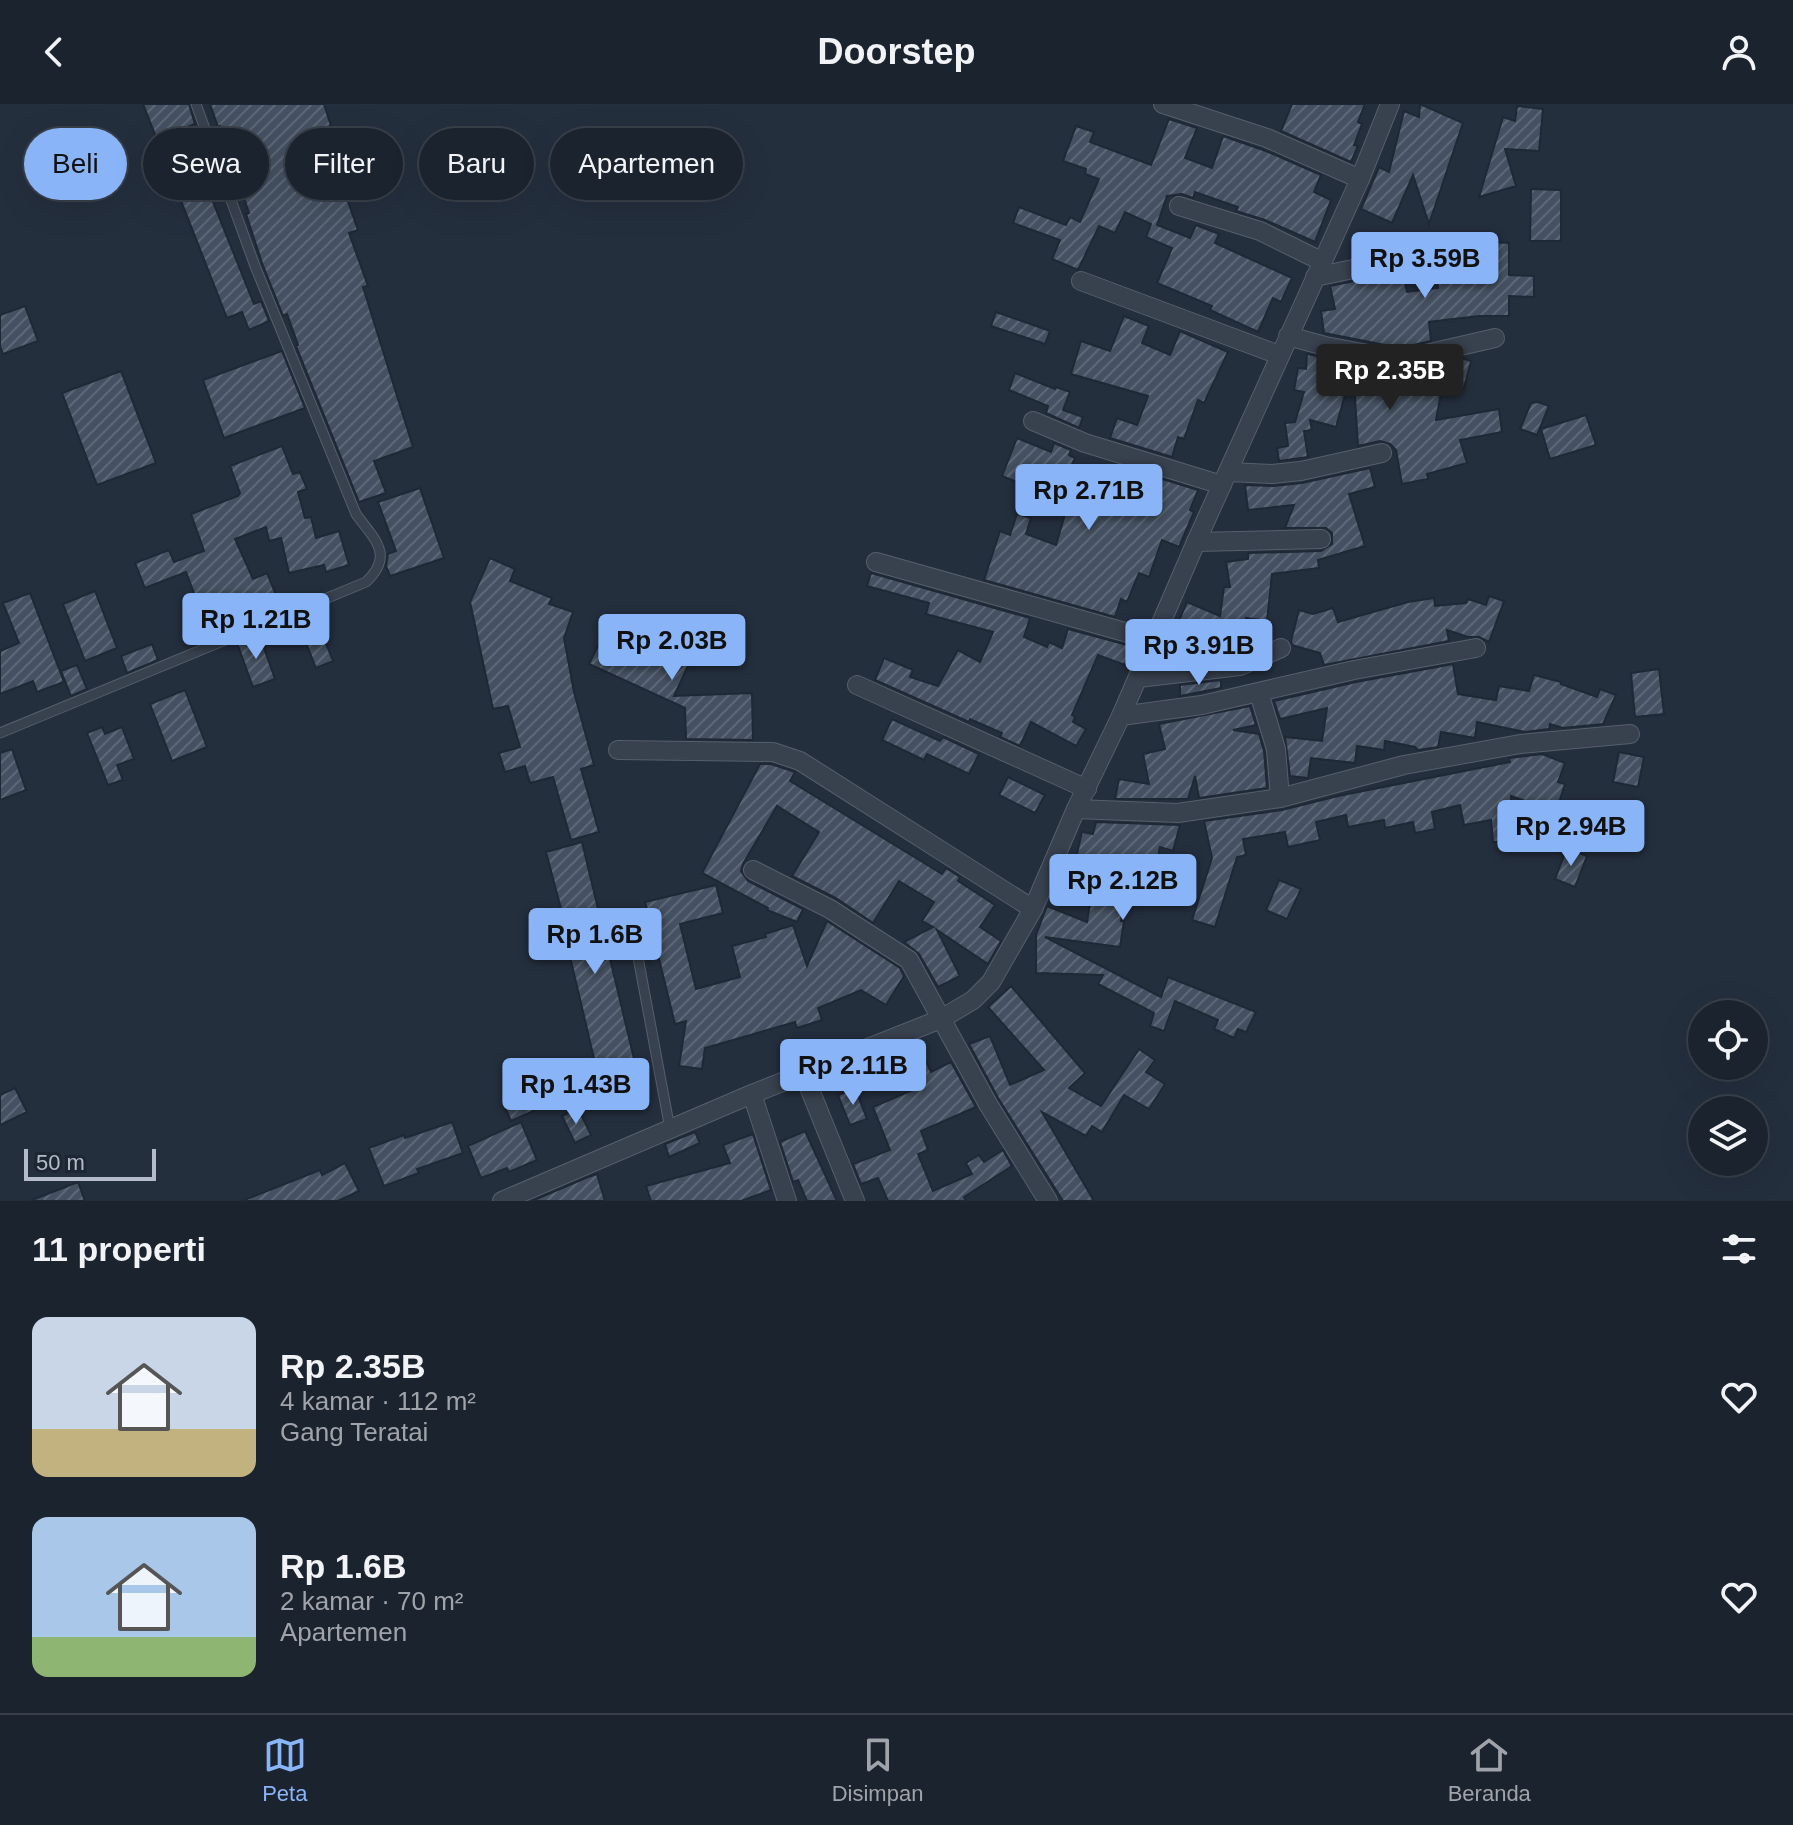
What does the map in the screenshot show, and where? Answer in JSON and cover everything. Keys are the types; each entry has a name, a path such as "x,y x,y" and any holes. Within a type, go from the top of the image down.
{"street":[{"path":"1163,104 1267,138 1360,179"},
{"path":"502,1201 752,1094 941,1019 973,1000 991,982 1033,909 1121,716 1279,355 1360,179 1390,104"},
{"path":"1179,206 1260,231 1318,269 1482,242"},
{"path":"1081,281 1279,355"},
{"path":"1288,336 1400,360 1495,338"},
{"path":"1033,421 1085,443 1225,479 1301,471 1382,453"},
{"path":"1196,542 1321,539"},
{"path":"876,562 1153,640"},
{"path":"1138,678 1240,666 1281,648"},
{"path":"1121,716 1202,705 1354,670 1476,648"},
{"path":"857,685 1087,789"},
{"path":"1259,693 1276,749 1280,798"},
{"path":"1076,809 1178,813 1280,798 1433,760 1520,744 1630,734"},
{"path":"618,750 758,752 800,761 1033,909"},
{"path":"753,870 830,909 905,955 988,1104 1048,1201"},
{"path":"804,1075 855,1201"},
{"path":"752,1094 787,1201"}],"lane":[{"path":"0,733 366,582 379,567 379,548 354,510 255,266 196,104"},
{"path":"632,925 670,1129"}],"building":[{"path":"143,104 189,104 195,124 187,128 152,128"},
{"path":"210,104 324,104 331,126 285,128 285,200 347,200 358,230 349,233 368,286 363,287 413,447 374,461 386,493 359,502 296,346 287,314 283,316 262,263 246,214 249,213 245,200 269,200 269,128 218,127"},
{"path":"1292,104 1365,104 1354,145 1358,146 1351,162 1281,131"},
{"path":"1420,104 1463,123 1429,224 1413,175 1392,223 1361,209 1379,167 1389,172 1404,111 1419,117"},
{"path":"1517,106 1543,109 1539,151 1505,149 1516,186 1479,197 1503,117 1515,121"},
{"path":"1169,119 1197,128 1185,158 1212,168 1223,136 1321,175 1314,192 1331,200 1315,242 1236,211 1238,207 1195,192 1193,198 1182,194 1167,196 1157,225 1190,238 1196,225 1219,234 1215,243 1292,278 1281,302 1273,298 1258,332 1210,310 1212,306 1157,283 1172,248 1146,237 1151,224 1125,212 1115,233 1099,226 1078,270 1052,259 1060,240 1013,223 1019,207 1066,225 1070,217 1080,222 1099,179 1085,174 1086,169 1063,161 1076,126 1094,132 1090,142 1151,165"},
{"path":"1531,189 1561,190 1561,241 1530,241"},
{"path":"181,200 212,200 254,304 261,301 269,321 249,330 242,312 227,318"},
{"path":"1494,242 1509,243 1509,275 1534,276 1534,297 1509,296 1509,316 1429,322 1431,341 1400,348 1324,333 1321,311 1335,309 1330,286 1403,271 1407,292 1438,288 1436,264 1485,253 1491,250"},
{"path":"25,306 38,341 3,354 0,315"},
{"path":"996,312 1050,331 1045,344 991,326"},
{"path":"1124,316 1149,326 1142,343 1170,355 1180,331 1228,352 1204,403 1198,400 1184,439 1178,437 1172,457 1110,438 1117,418 1137,425 1148,396 1071,374 1081,341 1110,351"},
{"path":"282,351 305,408 224,438 203,380"},
{"path":"1307,354 1398,372 1461,358 1471,361 1464,388 1443,382 1436,420 1499,409 1502,432 1460,440 1467,463 1427,474 1428,479 1402,484 1396,450 1390,444 1380,441 1358,446 1353,366 1336,427 1310,420 1312,430 1304,431 1308,457 1279,461 1277,448 1288,446 1285,423 1295,422 1304,392 1294,390 1298,368 1306,369"},
{"path":"121,371 156,463 97,485 62,393"},
{"path":"1015,373 1070,392 1063,410 1083,417 1079,428 1046,413 1048,406 1009,390"},
{"path":"1531,403 1549,406 1537,435 1520,429"},
{"path":"1586,415 1596,445 1550,459 1541,429"},
{"path":"1017,438 1051,452 1054,443 1071,450 1069,455 1075,458 1071,467 1124,486 1130,469 1198,490 1190,510 1194,512 1179,547 1162,540 1149,577 1139,573 1127,602 1121,599 1115,617 984,580 1000,531 1010,535 1017,514 1031,518 1026,534 1056,545 1070,497 1035,482 1032,488 1002,476"},
{"path":"282,446 293,474 300,472 307,489 298,492 305,518 311,517 316,538 339,531 349,565 326,572 324,565 289,573 281,538 269,541 266,527 235,539 253,579 267,573 282,609 223,633 208,597 197,601 186,572 145,588 135,563 169,550 174,562 204,551 191,514 238,496 240,493 230,466"},
{"path":"1370,468 1375,487 1349,494 1365,546 1318,560 1319,568 1272,574 1267,621 1246,618 1249,649 1237,654 1177,661 1163,657 1187,602 1220,616 1224,587 1230,587 1226,562 1248,559 1248,553 1321,551 1332,544 1332,533 1326,528 1285,528 1294,505 1248,510 1245,485 1302,483"},
{"path":"420,488 444,558 390,576 386,566 388,554 396,551 378,502"},
{"path":"490,558 515,569 510,581 552,598 549,604 573,612 564,638 574,692 594,765 581,769 599,832 571,840 553,777 530,783 525,766 505,772 499,753 520,747 508,706 493,709 470,602"},
{"path":"871,573 1030,618 1024,637 1047,647 1049,642 1062,648 1068,629 1131,646 1125,665 1098,655 1072,715 1075,717 1073,722 1086,729 1076,746 1031,722 1020,746 1000,737 1002,733 970,719 969,722 875,680 884,658 913,670 910,677 938,686 958,650 980,662 993,632 926,614 929,603 867,586"},
{"path":"95,591 117,648 85,661 63,604"},
{"path":"30,593 64,682 37,692 33,681 0,694 0,651 19,643 3,603"},
{"path":"1489,596 1504,601 1489,642 1447,630 1449,641 1324,665 1320,653 1292,645 1291,641 1299,610 1313,614 1333,608 1338,622 1408,602 1434,598 1435,606 1466,603 1468,599 1486,605"},
{"path":"612,617 693,655 674,696 752,693 753,740 686,739 685,708 589,664"},
{"path":"321,631 333,661 316,668 304,638"},
{"path":"259,634 275,679 253,687 237,643"},
{"path":"152,644 158,660 127,673 121,656"},
{"path":"1453,664 1458,694 1496,700 1499,686 1529,691 1534,675 1597,697 1600,689 1616,695 1603,724 1563,728 1550,724 1549,729 1525,732 1477,722 1475,738 1441,732 1438,747 1418,750 1385,741 1384,750 1357,746 1355,763 1311,758 1308,778 1290,776 1285,737 1322,741 1327,708 1280,719 1274,701"},
{"path":"77,665 87,689 71,696 61,671"},
{"path":"1659,669 1664,714 1635,717 1631,673"},
{"path":"1221,680 1221,688 1180,696 1180,685"},
{"path":"185,690 207,747 172,761 150,704"},
{"path":"1250,706 1256,725 1233,730 1259,734 1264,751 1267,788 1199,798 1195,776 1188,799 1115,799 1119,779 1149,784 1143,754 1165,749 1159,724"},
{"path":"892,719 940,741 943,737 979,754 969,774 927,754 924,760 882,740"},
{"path":"102,727 105,734 122,727 134,759 117,765 123,780 108,785 87,733"},
{"path":"12,749 26,790 0,800 0,753"},
{"path":"1619,752 1644,757 1638,787 1613,782"},
{"path":"1542,754 1565,763 1558,782 1565,784 1556,812 1511,796 1513,841 1493,842 1491,820 1464,825 1460,805 1432,812 1435,829 1415,833 1413,822 1385,828 1384,820 1348,827 1346,815 1316,822 1320,840 1288,847 1285,832 1243,839 1246,855 1237,857 1215,927 1192,920 1212,858 1204,821 1282,810 1510,762 1509,758"},
{"path":"760,764 771,764 795,772 790,781 942,874 946,868 960,877 958,881 995,905 980,927 1001,941 988,964 937,930 960,976 938,987 919,954 904,942 933,927 922,921 934,902 899,881 873,923 836,898 792,876 819,832 777,806 741,871 748,881 803,909 797,922 767,910 702,873"},
{"path":"1008,777 1045,795 1035,813 999,795"},
{"path":"1096,822 1180,825 1173,851 1160,847 1152,883 1129,878 1120,947 1045,937 1161,997 1168,977 1256,1012 1246,1032 1238,1029 1234,1038 1214,1029 1218,1020 1175,1001 1164,1031 1150,1026 1154,1013 1098,984 1103,975 1036,973 1036,935 1047,906 1087,922 1092,891 1076,888 1082,859 1076,858 1082,832 1093,834"},
{"path":"582,842 643,1096 605,1105 566,940 569,939 546,852"},
{"path":"1567,848 1587,856 1575,887 1555,879"},
{"path":"1279,880 1301,889 1287,919 1266,910"},
{"path":"716,885 723,913 680,924 696,989 740,977 732,946 766,937 765,934 793,925 807,966 827,921 900,968 904,976 886,1005 861,990 818,1008 822,1020 797,1028 795,1022 705,1048 702,1069 679,1066 686,1021 675,1024 645,902"},
{"path":"1011,986 1085,1073 1069,1088 1101,1106 1139,1049 1155,1060 1146,1072 1165,1084 1149,1109 1124,1095 1102,1132 1092,1126 1086,1136 1042,1112 1094,1201 1063,1201 998,1098 969,1044 990,1036 1010,1085 1044,1070 988,1007"},
{"path":"926,1061 931,1072 951,1062 976,1107 921,1131 928,1150 918,1154 933,1191 972,1174 966,1163 979,1155 984,1162 1003,1150 1012,1166 964,1197 966,1201 888,1201 878,1178 861,1184 853,1164 890,1150 873,1107 915,1089 906,1070"},
{"path":"549,1068 554,1082 548,1085 556,1101 511,1121 504,1105 532,1092 526,1077"},
{"path":"15,1088 27,1112 0,1125 0,1095"},
{"path":"855,1088 867,1119 850,1125 838,1095"},
{"path":"578,1108 591,1135 575,1143 562,1116"},
{"path":"452,1122 463,1153 417,1169 419,1173 384,1186 369,1148"},
{"path":"521,1122 537,1160 509,1172 507,1168 481,1178 468,1146"},
{"path":"805,1131 837,1201 807,1201 798,1180 793,1182 780,1142"},
{"path":"695,1132 700,1143 669,1157 665,1144"},
{"path":"753,1134 771,1190 741,1201 651,1201 646,1186 730,1163 723,1145"},
{"path":"345,1163 359,1191 338,1201 242,1201 320,1170 322,1175"},
{"path":"597,1174 605,1201 532,1201 588,1177"},
{"path":"78,1182 85,1201 32,1201 32,1200"}]}
